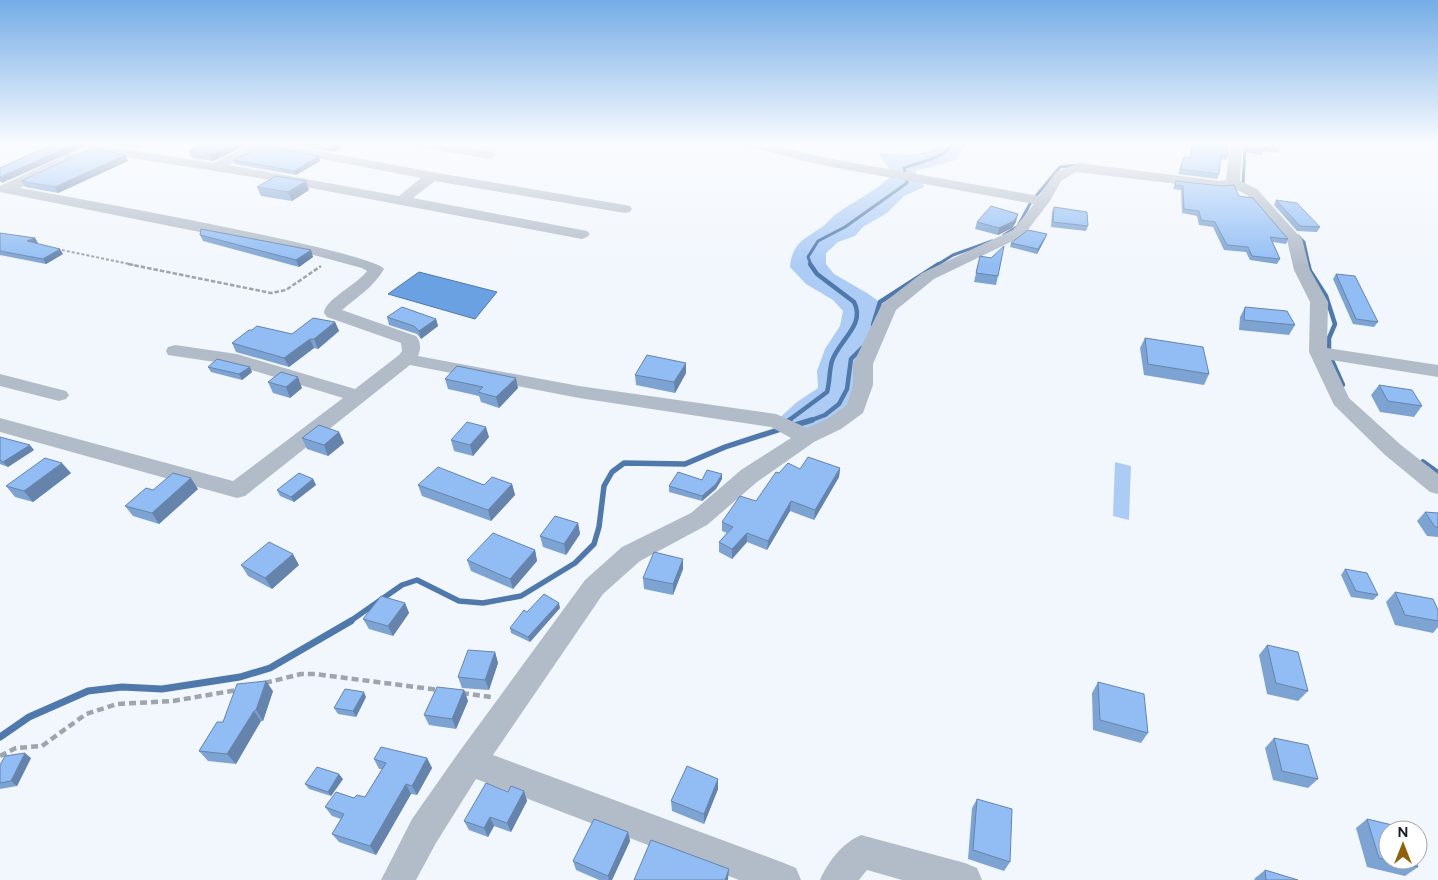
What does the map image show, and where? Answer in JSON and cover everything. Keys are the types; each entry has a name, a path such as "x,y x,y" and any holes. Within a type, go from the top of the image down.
{"street":[{"path":"3,190 16,184"},
{"path":"308,184 582,234"},
{"path":"400,201 422,184"},
{"path":"479,184 625,209"},
{"path":"949,184 1043,201"},
{"path":"398,880 424,831 470,762 594,587 631,554 699,519 749,476 807,437 834,424 856,408 863,385 863,364 888,308 928,276 1018,232 1043,201 1053,184"},
{"path":"1213,184 1226,184"},
{"path":"1235,184 1252,192 1294,239 1302,270 1319,302 1318,352 1341,401 1393,450 1438,486"},
{"path":"0,425 237,490 406,358 411,351 410,340 333,313 333,308 368,281 376,269 368,265 335,256 3,190"},
{"path":"175,351 237,360 358,396"},
{"path":"1318,352 1438,371"},
{"path":"406,358 579,392 776,421 807,437"},
{"path":"0,380 59,395"},
{"path":"470,762 784,880"},
{"path":"837,880 861,852 965,880"}],"path":[{"path":"55,249 271,293 286,290 335,256"},
{"path":"256,686 301,674 445,690"},
{"path":"0,756 16,748 42,746 86,714 117,704 173,700 240,690"},
{"path":"454,692 490,697 508,709"}],"shaded area":[{"path":"922,184 924,187 904,196 887,213 863,227 855,236 838,242 826,253 826,264 834,274 867,293 888,308 856,408 807,437 776,421 797,402 818,388 817,371 825,349 840,326 843,311 833,300 806,284 790,267 793,252 800,242 880,185"},
{"path":"419,272 497,292 475,319 388,294"},
{"path":"1115,462 1131,466 1129,520 1113,516"}],"building":[{"path":"38,184 61,184 55,187"},
{"path":"262,184 301,184 288,192 257,187"},
{"path":"1175,185 1234,185 1239,196 1253,198 1288,239 1270,237 1280,259 1252,256 1248,247 1227,245 1215,222 1201,220 1199,211 1184,209 1183,186"},
{"path":"1276,200 1297,203 1320,227 1300,226"},
{"path":"991,206 1018,214 1014,221 999,228 977,222"},
{"path":"1054,207 1087,212 1088,226 1053,222"},
{"path":"201,229 311,250 296,260 200,235"},
{"path":"1028,230 1047,234 1038,249 1011,243"},
{"path":"0,233 35,238 27,241 60,249 43,259 0,251"},
{"path":"1004,246 998,276 976,273 980,256 991,258"},
{"path":"1336,274 1355,276 1378,322 1356,319"},
{"path":"402,307 436,319 419,331 414,326 387,317"},
{"path":"1245,307 1287,311 1295,325 1244,320"},
{"path":"313,318 335,322 314,339 310,339 284,358 232,343 257,326 292,334"},
{"path":"1145,338 1203,347 1209,374 1148,364"},
{"path":"647,355 686,363 674,382 635,375"},
{"path":"217,359 250,367 239,374 208,367"},
{"path":"457,366 516,378 496,397 478,392 483,387 445,379"},
{"path":"281,372 298,377 286,387 268,382"},
{"path":"1379,385 1412,390 1422,406 1388,401"},
{"path":"467,422 486,427 470,445 451,440"},
{"path":"319,425 339,432 324,445 302,438"},
{"path":"0,437 30,445 3,462 0,460"},
{"path":"808,457 840,468 815,510 791,501 768,541 747,533 732,549 719,542 733,527 722,522 740,496 756,501 776,472 779,473 788,463 800,469"},
{"path":"45,458 62,463 24,491 6,486"},
{"path":"438,467 484,485 492,477 512,484 488,510 418,485"},
{"path":"707,470 722,474 716,484 702,496 669,486 678,472 702,480"},
{"path":"173,473 191,478 152,513 125,506 146,488 153,490"},
{"path":"299,473 313,479 291,497 277,490"},
{"path":"1425,512 1438,513 1438,527 1435,527"},
{"path":"555,516 578,523 564,544 540,536"},
{"path":"493,533 535,550 510,579 467,560"},
{"path":"269,542 293,554 265,578 241,565"},
{"path":"654,552 683,559 673,584 643,578"},
{"path":"1345,569 1367,573 1378,595 1356,591"},
{"path":"1395,592 1433,599 1438,610 1438,621 1405,615"},
{"path":"544,594 559,603 528,637 510,628 524,610 527,612"},
{"path":"381,596 405,603 388,626 363,619"},
{"path":"1267,645 1298,652 1308,691 1276,683"},
{"path":"468,650 495,652 485,680 458,677"},
{"path":"266,681 256,710 227,754 199,751 217,722 223,722 237,684"},
{"path":"1098,682 1144,694 1148,733 1100,720"},
{"path":"437,687 464,690 452,719 424,715"},
{"path":"345,689 364,692 353,711 334,708"},
{"path":"1274,738 1308,745 1318,779 1282,771"},
{"path":"381,747 427,758 412,786 406,784 370,846 332,834 344,814 325,807 336,792 354,798 357,795 365,797 386,763 374,759"},
{"path":"25,753 11,781 0,783 0,765 5,756"},
{"path":"687,766 718,779 704,814 671,801"},
{"path":"317,767 339,774 328,792 305,784"},
{"path":"486,783 508,792 511,786 524,791 507,823 490,817 484,828 464,821"},
{"path":"977,799 1012,809 1010,862 973,850"},
{"path":"594,819 628,832 608,876 573,861"},
{"path":"1367,819 1378,822 1378,855"},
{"path":"651,840 729,869 725,880 634,880"},
{"path":"1265,870 1298,880 1266,880"}],"waterway":[{"path":"811,265 808,257 818,241 845,227 905,184"},
{"path":"1036,196 1046,184"},
{"path":"1004,235 1018,226 1031,202"},
{"path":"1298,236 1304,242 1309,265"},
{"path":"937,265 953,255 992,241"},
{"path":"788,421 827,392 830,369 835,353 850,332 857,318 854,302 817,274 810,264"},
{"path":"873,325 880,302 939,264"},
{"path":"1308,264 1310,271 1326,296 1335,324 1329,338 1329,350"},
{"path":"810,420 825,415 839,404 847,389 851,359 862,348"},
{"path":"1331,358 1343,385"},
{"path":"786,423 790,420"},
{"path":"792,426 810,420"},
{"path":"349,622 402,585 417,580 459,601 483,603 521,596 575,563 594,544 599,527 604,486 612,472 624,463 685,464 725,447 781,429"},
{"path":"1423,462 1438,473"},
{"path":"0,737 29,717 88,691 122,687 162,689 240,677 270,668 351,621"}]}
